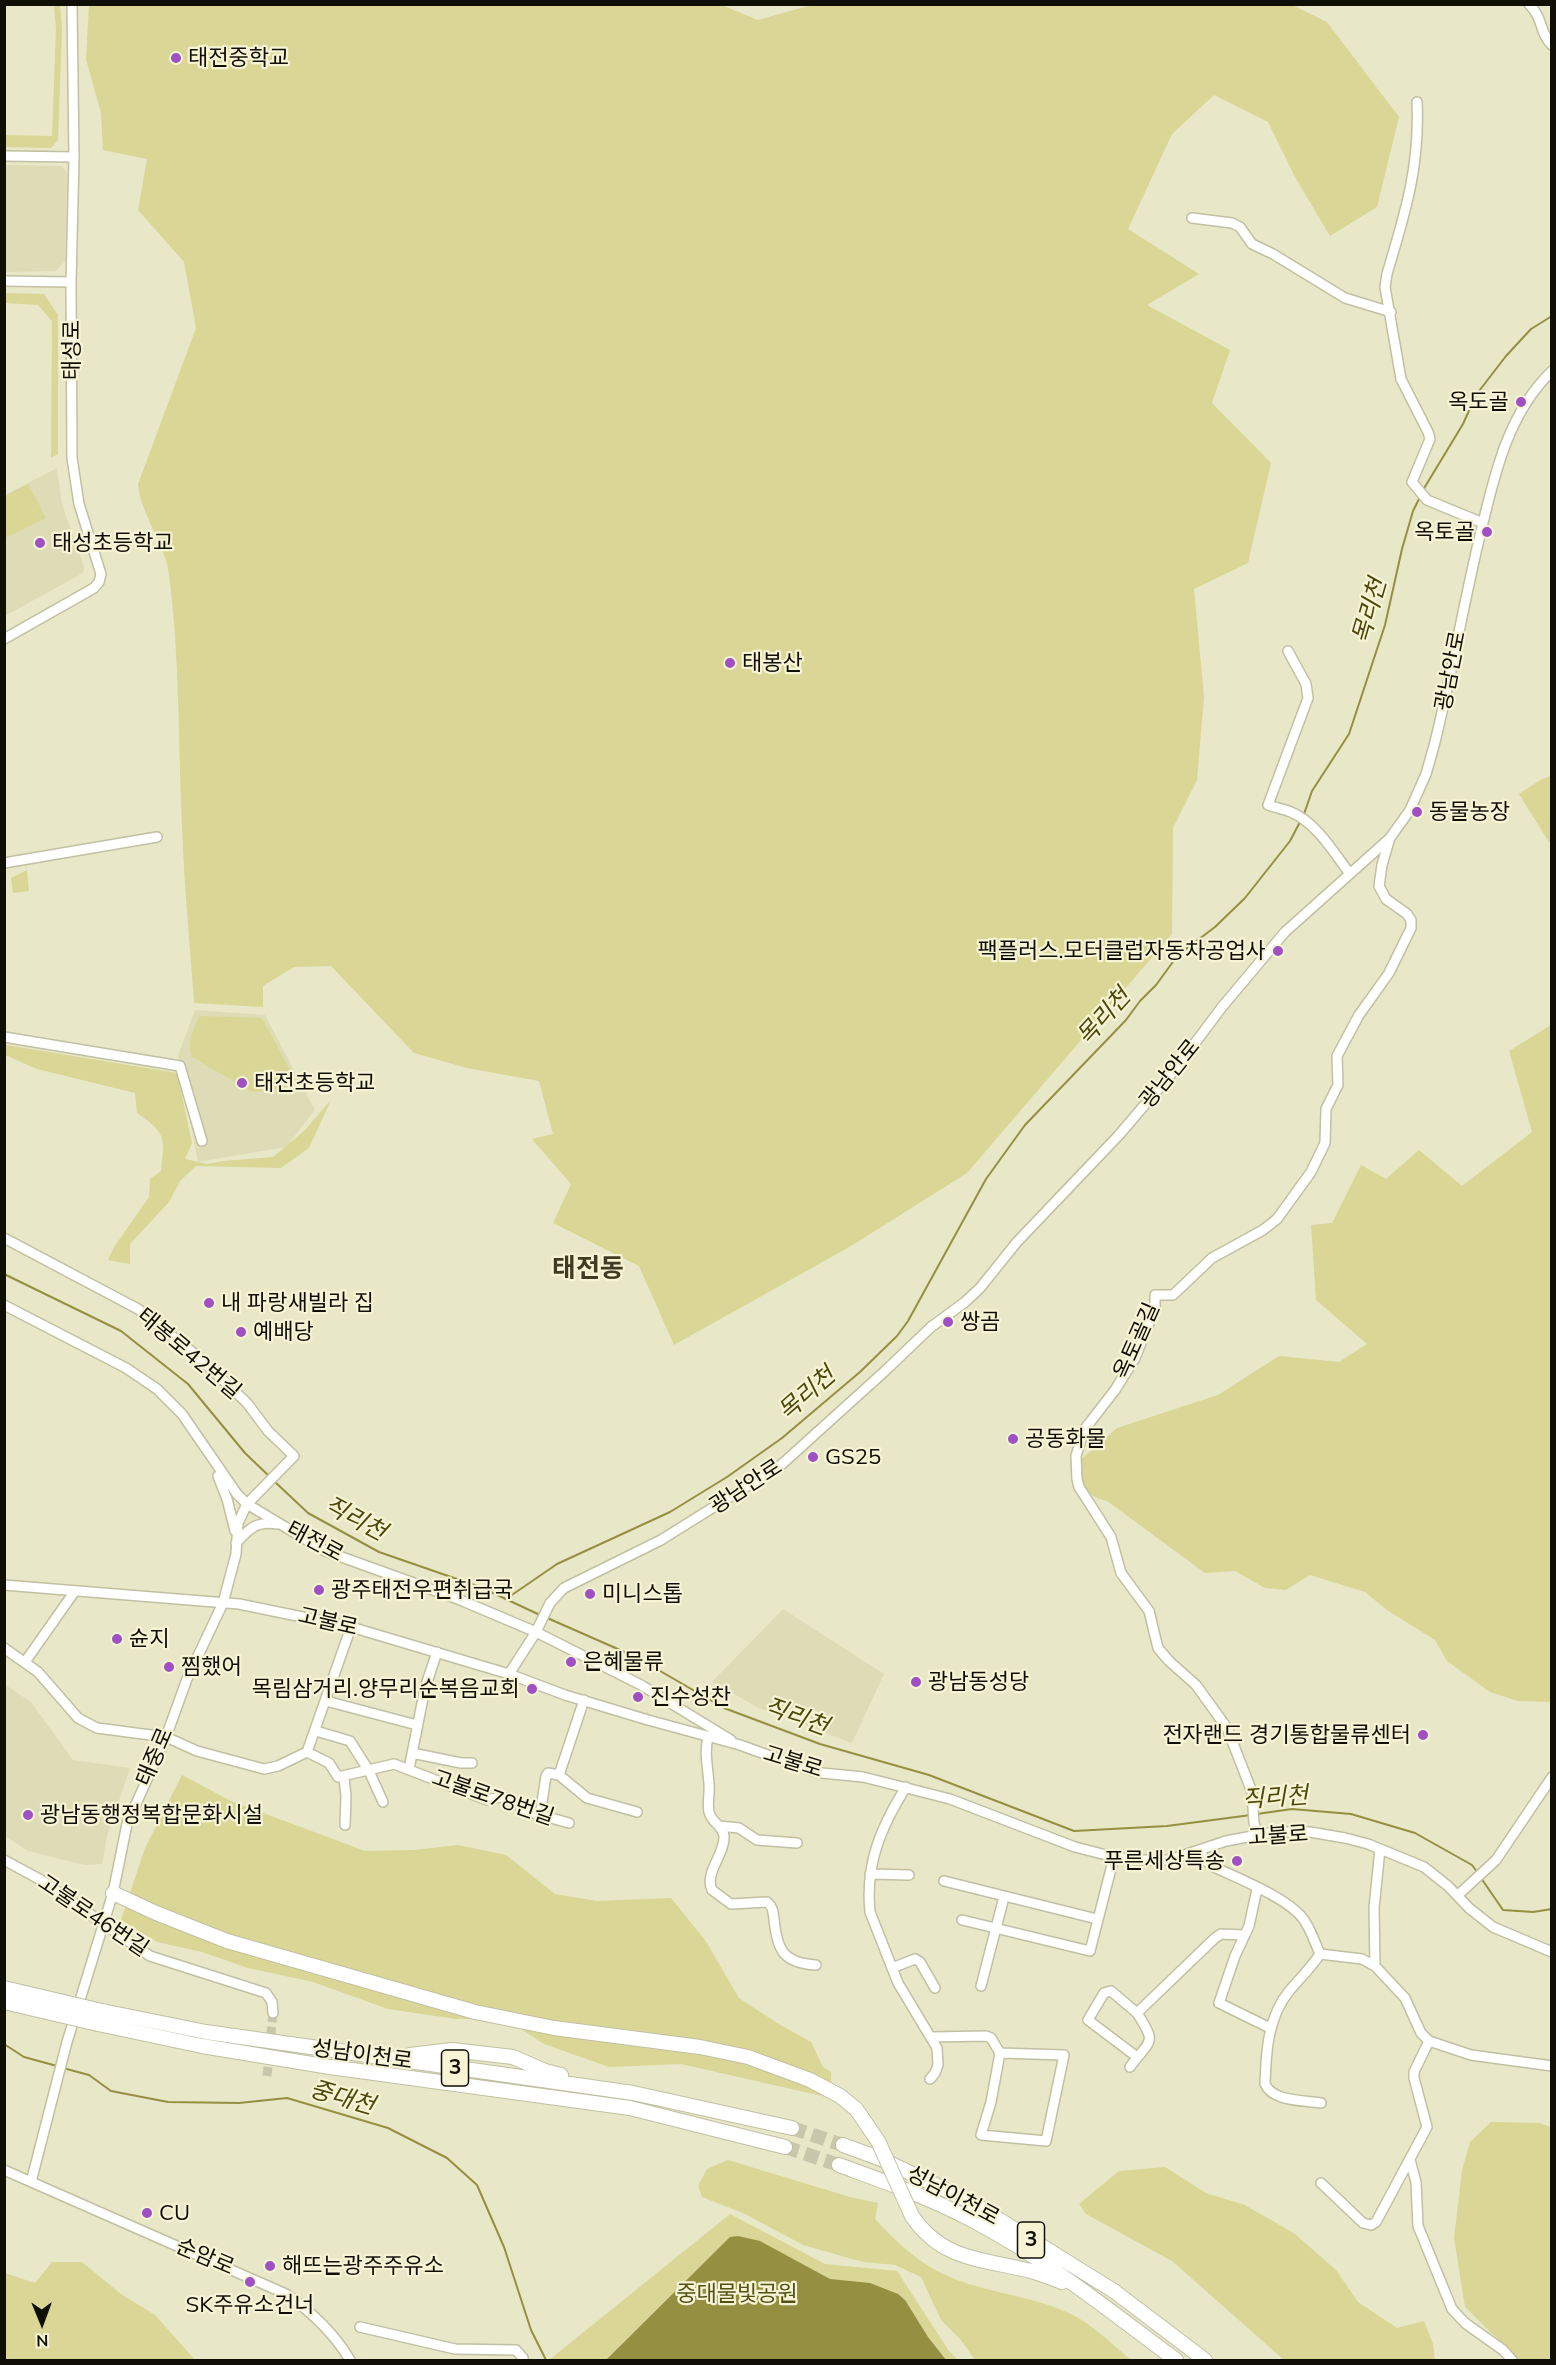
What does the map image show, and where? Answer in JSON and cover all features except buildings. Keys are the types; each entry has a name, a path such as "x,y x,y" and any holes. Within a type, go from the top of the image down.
{"highway":[{"path":"113,1893 227,1941 475,2012 554,2028 700,2047 759,2060 828,2088 856,2109 878,2141 912,2216 930,2238 960,2255 1032,2272 1077,2287"},
{"name":"성남이천로","path":"4,1988 100,2018 202,2046 330,2067 630,2108 785,2147"},
{"name":"성남이천로","path":"4,2002 100,2018 633,2093 792,2128"},
{"name":"성남이천로","path":"843,2145 881,2159 969,2201 1114,2291 1205,2361"},
{"name":"성남이천로","path":"839,2165 917,2194 974,2221 1077,2287 1176,2361"}],"street":[{"name":"태성로","path":"4,639 94,588 101,574 73,474 72,4"},
{"path":"1529,4 1538,14 1545,39 1551,45"},
{"path":"1417,102 1418,130 1414,173 1387,274 1386,295 1391,312 1401,380 1430,439 1413,477 1415,487 1427,500 1483,523"},
{"path":"4,156 74,157"},
{"path":"1192,218 1232,223 1240,227 1252,244 1273,254 1345,298 1391,312"},
{"path":"4,280 71,282"},
{"name":"광남안로","path":"509,1674 558,1594 573,1582 628,1558 661,1540 781,1465 931,1327 980,1288 1017,1242 1119,1135 1177,1067 1222,1007 1285,932 1390,838 1410,810 1426,774 1483,523 1493,484 1513,425 1530,397 1551,371"},
{"path":"1288,651 1306,684 1308,698 1268,806 1292,813 1322,837 1350,874"},
{"path":"4,864 157,837"},
{"name":"옥토골길","path":"1257,1834 1252,1792 1233,1740 1221,1718 1196,1684 1169,1661 1158,1648 1149,1611 1121,1573 1111,1537 1079,1487 1075,1466 1076,1456 1084,1430 1121,1381 1135,1358 1155,1308 1155,1295 1173,1295 1212,1258 1263,1230 1277,1219 1311,1172 1325,1143 1326,1109 1338,1085 1337,1056 1359,1015 1389,973 1411,928 1411,920 1407,914 1386,899 1379,886 1390,838"},
{"path":"4,1037 180,1066 202,1141"},
{"name":"태봉로42번길","path":"4,1238 138,1309 196,1355 240,1396 268,1431 294,1456 247,1504"},
{"name":"태전로","path":"4,1305 126,1368 157,1389 182,1414 227,1482 247,1504 279,1524 325,1551 537,1629 641,1685 740,1745"},
{"path":"212,1460 227,1499 236,1543"},
{"name":"태중로","path":"31,2182 102,1924 113,1893 127,1824 166,1737 187,1679 223,1603 233,1570 238,1523 247,1504"},
{"path":"236,1543 253,1525 264,1522 279,1524"},
{"name":"고불로","path":"4,1585 223,1603 285,1612 351,1627 509,1674 584,1700 740,1745 822,1773 863,1777 951,1799 1076,1847 1114,1857 1169,1860 1257,1834 1291,1831 1328,1834 1380,1849 1424,1867 1493,1928 1551,1952"},
{"path":"25,1662 75,1591"},
{"path":"4,1648 49,1682 68,1709 87,1724 97,1728 166,1737 197,1751 264,1769 278,1766 307,1752 351,1627"},
{"path":"409,1769 425,1688 437,1652"},
{"path":"559,1775 584,1700"},
{"path":"326,1701 417,1725"},
{"path":"316,1731 350,1741 369,1771 384,1802"},
{"path":"708,1737 705,1753 710,1785 709,1810 710,1816 724,1836 723,1846 710,1880 712,1890 731,1904 767,1902 772,1910 776,1941 783,1953 796,1963 816,1965"},
{"path":"307,1752 329,1763 338,1777 344,1778 345,1825"},
{"path":"412,1753 460,1763 472,1763"},
{"name":"고불로78번길","path":"344,1778 394,1764 487,1800 501,1797 511,1799 525,1811 569,1823"},
{"path":"540,1815 548,1773 559,1775 587,1798 637,1812"},
{"path":"1458,1895 1496,1860 1551,1777"},
{"path":"906,1787 875,1848 870,1874 870,1912 884,1942 892,1968 937,2048 938,2066 930,2079"},
{"path":"719,1826 739,1827 757,1840 797,1843"},
{"path":"1375,1966 1374,1908 1380,1849"},
{"path":"1200,1851 1212,1866 1296,1911 1309,1929 1320,1954"},
{"path":"962,1920 1090,1950 1114,1857"},
{"name":"고불로46번길","path":"4,1860 41,1880 150,1956 266,1994 272,2002 273,2013"},
{"path":"870,1874 909,1875"},
{"path":"944,1881 1097,1920"},
{"path":"1257,1889 1249,1926 1229,1971 1219,2003 1270,2028"},
{"path":"981,1986 1004,1897"},
{"path":"1137,2013 1215,1938 1221,1934 1244,1935"},
{"path":"1320,1954 1362,1959 1375,1966 1405,1998 1420,2033 1429,2041 1471,2055 1551,2066"},
{"path":"1320,1954 1289,1992 1270,2028 1265,2084 1275,2096 1321,2103"},
{"path":"892,1968 915,1959 920,1962 935,1988"},
{"path":"1130,2067 1148,2045 1150,2033 1137,2013 1111,1991 1107,1991 1088,2020 1137,2057"},
{"path":"932,2037 986,2036 991,2038 1000,2053 991,2102 981,2135 1046,2141 1064,2055 1000,2053"},
{"path":"1321,2183 1363,2223 1376,2222 1427,2127 1414,2072 1429,2041"},
{"path":"1410,2160 1416,2182 1418,2226 1452,2309 1465,2323 1503,2350 1512,2361"},
{"name":"순암로","path":"4,2170 286,2294 308,2309 326,2326 350,2361"},
{"path":"360,2326 455,2349 516,2350 523,2358 522,2361"}],"shaded area":[{"path":"5,165 62,166 67,173 65,261 56,271 5,272"},
{"name":"태성초등학교","path":"57,468 62,504 84,567 83,573 5,616 5,495"},
{"name":"태전초등학교","path":"195,1010 265,1015 315,1110 286,1147 198,1162 178,1056"},
{"path":"783,1609 884,1674 852,1743 759,1708 712,1682"},
{"path":"4,1684 31,1702 73,1760 130,1768 107,1836 102,1864 84,1865 28,1851 5,1836"},
{"name":"중대물빛공원","path":"738,2236 760,2241 830,2279 870,2283 898,2294 905,2300 928,2337 946,2360 606,2360 730,2237"}],"green space":[{"path":"719,4 758,20 815,4 1292,5 1327,22 1399,117 1377,207 1330,236 1295,177 1268,122 1214,95 1172,134 1128,229 1199,274 1147,305 1230,350 1212,403 1271,463 1248,563 1194,589 1204,697 1197,780 1173,828 1172,934 967,1173 851,1246 674,1345 639,1266 553,1223 571,1184 532,1139 553,1134 539,1081 467,1068 414,1053 331,966 294,967 263,986 263,1007 194,1003 183,847 173,605 167,563 144,507 138,484 196,328 184,262 138,210 147,159 103,150 101,113 86,59 89,5"},
{"path":"54,5 60,5 62,30 58,140 51,148 5,147 5,135 52,136 56,29"},
{"path":"5,293 44,294 58,315 58,454 51,458 52,321 38,305 5,303"},
{"path":"28,484 46,518 5,538 5,496"},
{"path":"1552,776 1551,843 1519,794 1542,779"},
{"path":"27,870 29,891 13,893 11,878"},
{"path":"200,1016 262,1018 293,1075 285,1088 252,1092 192,1057 190,1047 192,1036"},
{"path":"1551,1025 1551,1702 1518,1701 1490,1692 1447,1661 1435,1640 1387,1610 1365,1592 1310,1575 1286,1590 1265,1588 1235,1571 1205,1573 1107,1501 1088,1491 1083,1481 1080,1460 1117,1428 1218,1395 1279,1356 1339,1362 1367,1344 1316,1300 1311,1225 1332,1223 1361,1165 1386,1179 1419,1150 1462,1186 1532,1132 1509,1051"},
{"path":"6,1045 177,1073 192,1143 185,1159 207,1164 273,1157 305,1130 331,1100 309,1148 281,1168 196,1166 180,1181 169,1202 130,1244 130,1264 108,1260 114,1247 149,1197 150,1179 161,1171 163,1143 158,1131 137,1113 135,1093 37,1069 5,1055"},
{"path":"182,1775 231,1801 365,1851 414,1850 458,1845 506,1855 555,1894 597,1901 671,1898 705,1940 739,1998 811,2042 823,2067 831,2072 831,2098 681,2064 609,2067 544,2044 506,2019 456,2019 388,2009 313,1982 248,1968 202,1952 157,1942 121,1920 145,1848"},
{"path":"1491,2122 1539,2123 1551,2127 1551,2360 1510,2360 1502,2343 1465,2307 1454,2238 1462,2170 1470,2142"},
{"path":"728,2160 850,2197 878,2203 875,2219 909,2252 932,2268 960,2281 1035,2301 1069,2313 1094,2328 1131,2360 975,2360 961,2340 941,2320 921,2277 895,2265 863,2262 803,2245 743,2213 702,2197 698,2186 707,2169"},
{"path":"1165,2167 1206,2193 1245,2205 1295,2234 1336,2270 1358,2302 1397,2328 1424,2321 1433,2344 1435,2360 1284,2360 1172,2261 1086,2214 1079,2204 1119,2171"},
{"name":"중대물빛공원","path":"730,2214 825,2264 897,2271 949,2351 958,2360 549,2360"},
{"path":"52,2262 82,2262 121,2294 155,2315 195,2360 5,2360 5,2273 35,2283"}],"waterway":[{"name":"목리천","path":"1423,490 1463,424 1476,395 1506,356 1531,329 1552,316"},
{"name":"목리천","path":"1303,817 1312,791 1349,734 1385,625 1413,511 1421,495"},
{"name":"목리천","path":"506,1599 557,1564 670,1512 727,1477 782,1438 860,1372 897,1336 908,1321 986,1179 1025,1125 1126,1020 1178,955 1215,927 1245,898 1290,841 1300,822"},
{"name":"직리천","path":"4,1274 121,1331 188,1384 245,1453 270,1477"},
{"name":"직리천","path":"274,1481 308,1513 379,1552 480,1587 540,1615"},
{"name":"직리천","path":"545,1617 636,1657 724,1708 820,1744 929,1775 1074,1831 1167,1826 1251,1815"},
{"name":"직리천","path":"1257,1814 1292,1809 1351,1814 1415,1833 1472,1865 1478,1873"},
{"name":"직리천","path":"1481,1878 1503,1910 1533,1912 1552,1909"},
{"name":"중대천","path":"4,2044 24,2057 57,2066"},
{"name":"중대천","path":"63,2068 89,2075 111,2091 168,2102 239,2103 287,2098 388,2128 447,2158 477,2185 504,2247 531,2330 546,2360"}],"tunnel":[{"path":"267,2076 273,2013"},
{"path":"792,2128 843,2145"},
{"path":"785,2147 839,2165"}],"place":[{"name":"태전중학교","path":"176,58"},
{"name":"옥도골","path":"1521,402"},
{"name":"옥토골","path":"1487,532"},
{"name":"태성초등학교","path":"40,543"},
{"name":"태봉산","path":"730,663"},
{"name":"동물농장","path":"1417,812"},
{"name":"팩플러스.모터클럽자동차공업사","path":"1278,951"},
{"name":"태전초등학교","path":"242,1083"},
{"name":"내 파랑새빌라 집","path":"209,1303"},
{"name":"쌍곰","path":"948,1322"},
{"name":"예배당","path":"241,1332"},
{"name":"공동화물","path":"1013,1439"},
{"name":"GS25","path":"813,1457"},
{"name":"광주태전우편취급국","path":"319,1590"},
{"name":"미니스톱","path":"590,1594"},
{"name":"슌지","path":"117,1639"},
{"name":"은혜물류","path":"571,1662"},
{"name":"찜했어","path":"169,1667"},
{"name":"광남동성당","path":"916,1682"},
{"name":"목림삼거리.양무리순복음교회","path":"532,1689"},
{"name":"진수성찬","path":"638,1697"},
{"name":"전자랜드 경기통합물류센터","path":"1423,1735"},
{"name":"광남동행정복합문화시설","path":"28,1815"},
{"name":"푸른세상특송","path":"1237,1861"},
{"name":"CU","path":"147,2213"},
{"name":"해뜨는광주주유소","path":"270,2266"},
{"name":"SK주유소건너","path":"250,2282"}],"district":[{"name":"태전동","path":"588,1269"}]}
